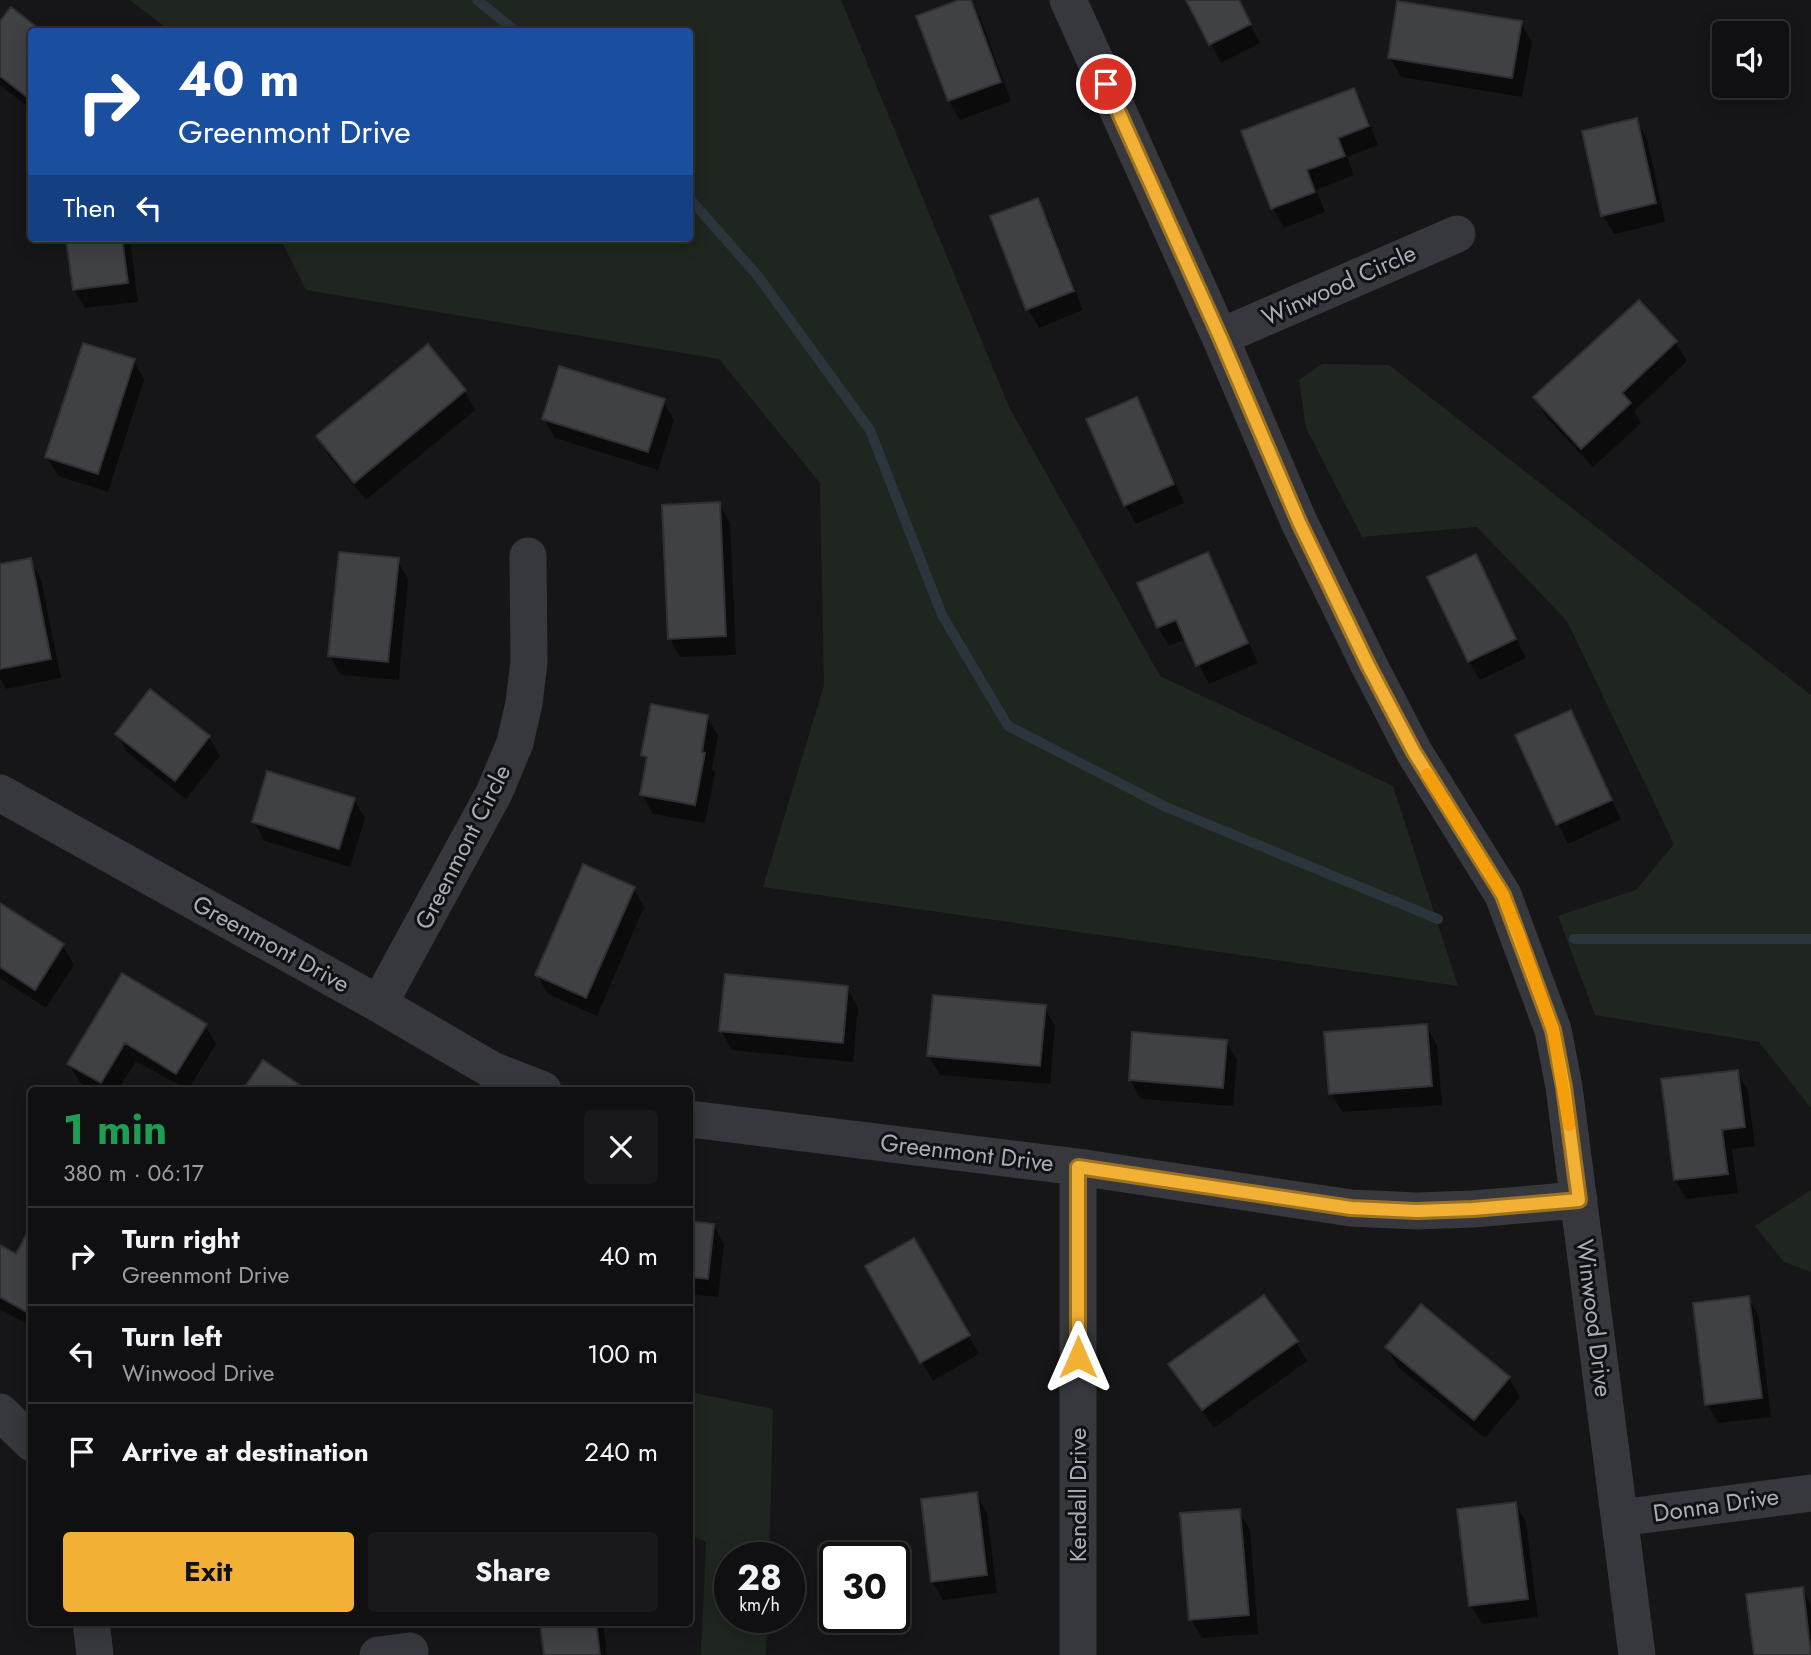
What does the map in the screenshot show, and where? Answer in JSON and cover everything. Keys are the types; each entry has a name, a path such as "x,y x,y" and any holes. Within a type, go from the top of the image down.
{"street":[{"name":"Winwood Drive","path":"1068,0 1220,337 1299,522 1368,665 1414,752 1503,895 1553,1030 1564,1087 1637,1655"},
{"name":"Winwood Circle","path":"1220,337 1457,234"},
{"name":"Greenmont Circle","path":"379,1004 494,793 515,743 529,662 528,556"},
{"name":"Greenmont Drive","path":"0,793 492,1070 535,1087"},
{"name":"Greenmont Drive","path":"693,1119 1078,1167 1351,1208 1417,1211 1579,1200"},
{"name":"Kendall Drive","path":"1078,1167 1078,1655"},
{"path":"0,1412 28,1439"},
{"name":"Donna Drive","path":"1620,1518 1811,1493"},
{"path":"91,1626 95,1655"}],"shaded area":[{"path":"130,0 841,0 1009,407 1160,676 1393,786 1458,986 763,887 824,685 820,483 719,359 306,290 282,242 693,242 693,28 166,28"},
{"path":"1322,364 1389,365 1811,695 1811,1108 1759,1042 1595,1015 1558,916 1636,890 1674,844 1567,621 1477,527 1362,537 1306,428 1299,380"},
{"path":"1811,1190 1811,1272 1784,1262 1755,1226"},
{"path":"693,1393 773,1409 769,1542 714,1542 714,1633 767,1633 766,1655 701,1655 706,1542 693,1536"}],"building":[{"path":"959,0 971,0 1001,82 948,101 916,16"},
{"path":"1186,0 1239,0 1251,24 1209,45"},
{"path":"1397,1 1522,21 1512,78 1388,58"},
{"path":"11,7 38,28 28,28 28,98 0,76 0,21"},
{"path":"1354,88 1369,126 1338,138 1345,156 1307,170 1315,192 1271,209 1241,131"},
{"path":"1637,118 1656,203 1601,216 1582,131"},
{"path":"1038,198 1074,291 1026,310 990,216"},
{"path":"67,242 123,242 128,283 73,290"},
{"path":"1639,300 1677,341 1622,393 1631,403 1581,449 1533,397"},
{"path":"83,343 135,359 98,474 45,457"},
{"path":"428,344 466,390 354,483 316,436"},
{"path":"559,366 665,399 648,452 542,419"},
{"path":"1137,397 1174,484 1124,506 1086,419"},
{"path":"720,502 726,636 668,639 662,505"},
{"path":"339,552 399,558 388,662 328,656"},
{"path":"1208,552 1248,643 1196,666 1176,620 1157,628 1137,583"},
{"path":"1476,554 1516,639 1468,662 1427,577"},
{"path":"31,558 51,659 0,669 0,564"},
{"path":"150,689 210,736 175,781 115,734"},
{"path":"651,704 708,715 702,752 705,753 695,805 640,795 647,757 641,755"},
{"path":"1571,710 1612,800 1556,825 1515,735"},
{"path":"267,771 355,798 339,849 252,822"},
{"path":"583,864 635,887 586,998 535,975"},
{"path":"0,903 64,944 35,990 0,967"},
{"path":"122,973 207,1024 176,1074 125,1043 101,1083 67,1064"},
{"path":"725,974 848,986 843,1043 719,1031"},
{"path":"933,995 1046,1005 1040,1066 927,1056"},
{"path":"1427,1024 1432,1086 1329,1094 1324,1032"},
{"path":"1132,1032 1227,1040 1223,1088 1129,1080"},
{"path":"263,1060 303,1087 245,1087"},
{"path":"1738,1070 1745,1127 1722,1130 1728,1174 1674,1180 1661,1079"},
{"path":"693,1221 714,1224 708,1279 693,1277"},
{"path":"28,1232 28,1313 0,1297 0,1245 16,1254"},
{"path":"914,1238 970,1335 920,1363 865,1266"},
{"path":"1264,1295 1298,1341 1202,1410 1168,1364"},
{"path":"1749,1296 1762,1398 1705,1405 1693,1303"},
{"path":"1421,1304 1510,1377 1474,1420 1385,1347"},
{"path":"977,1492 987,1575 931,1582 921,1499"},
{"path":"1516,1502 1528,1599 1469,1606 1457,1509"},
{"path":"1240,1509 1249,1615 1189,1620 1180,1513"},
{"path":"1803,1587 1811,1655 1754,1655 1746,1594"},
{"path":"540,1626 596,1626 600,1655 544,1655"}],"waterway":[{"path":"477,0 512,28"},
{"path":"693,202 757,275 870,430 942,615 1008,726 1166,807 1438,919"},
{"path":"1574,939 1811,939"}],"slow traffic":[{"path":"1427,774 1503,895 1553,1030 1569,1125"}],"route":[{"path":"1078,1357 1078,1167 1351,1208 1417,1211 1579,1200 1564,1087 1553,1030 1503,895 1414,752 1368,665 1299,522 1220,337 1106,84"}]}
